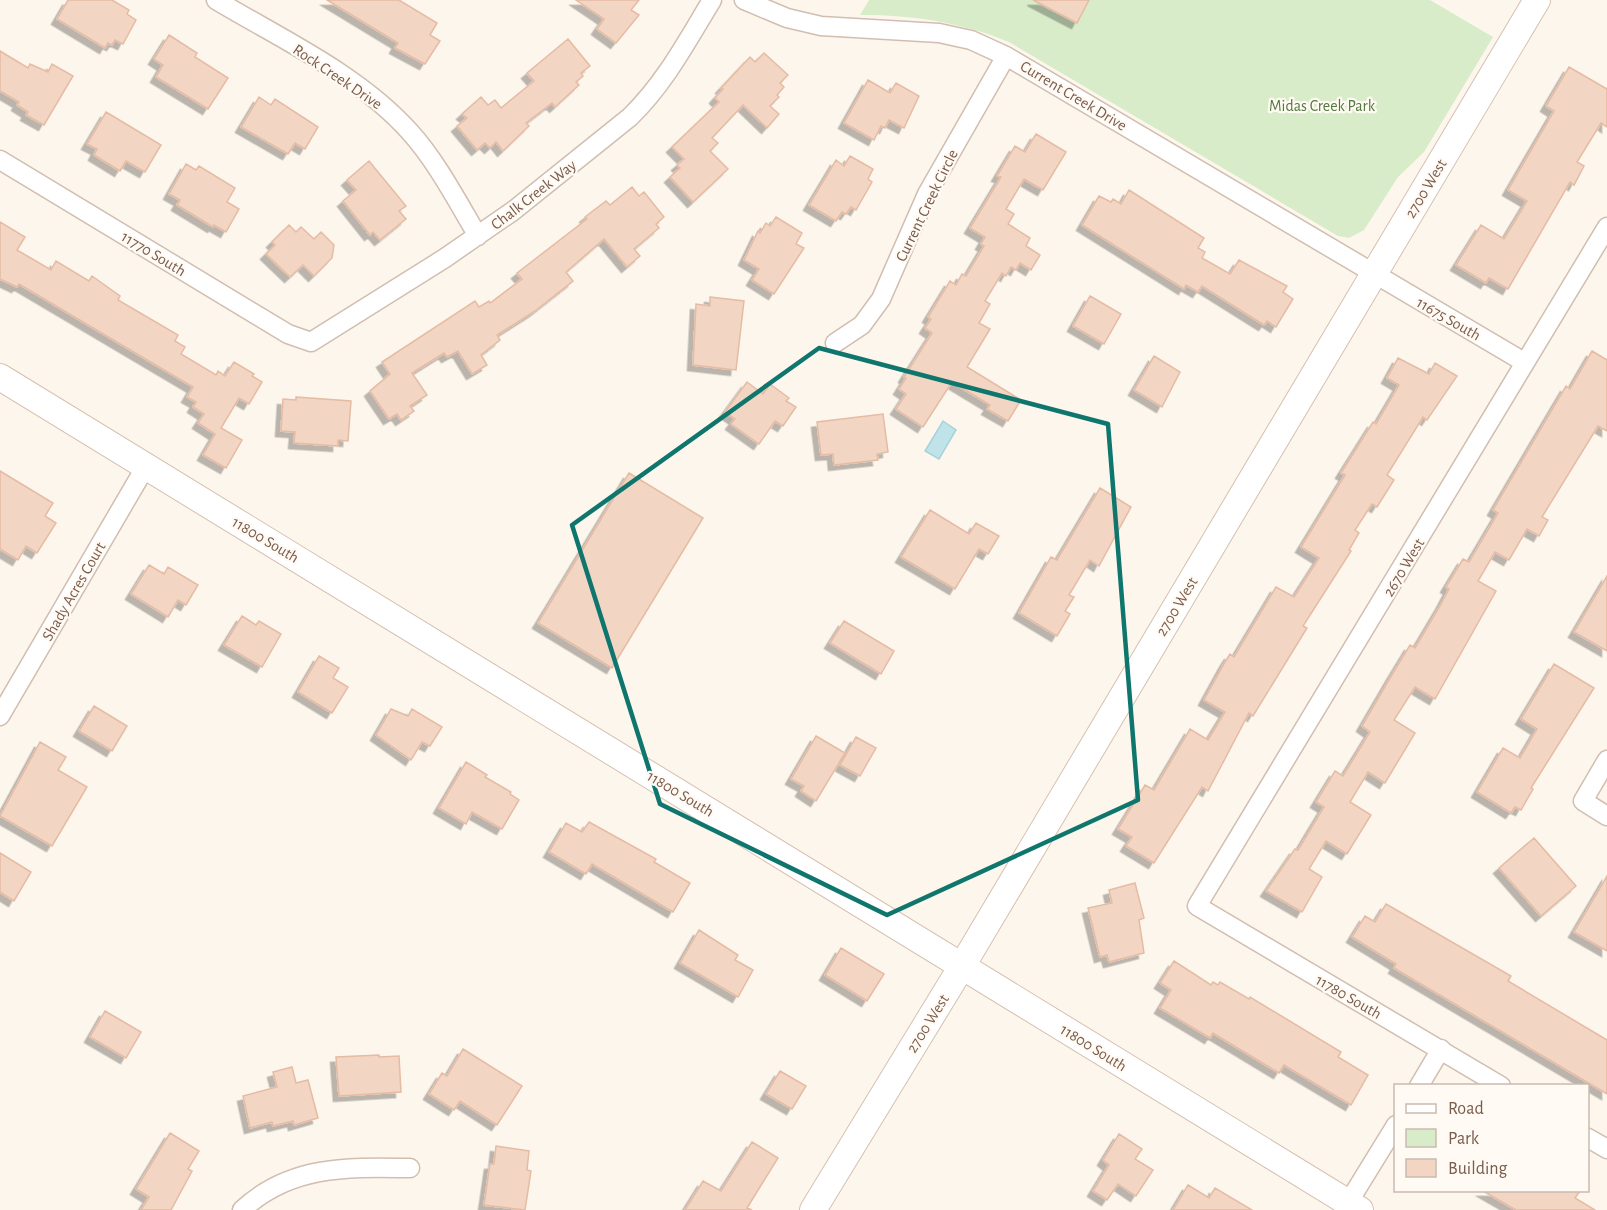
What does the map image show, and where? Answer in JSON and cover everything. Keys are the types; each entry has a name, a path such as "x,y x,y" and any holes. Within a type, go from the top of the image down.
{"main road":[{"name":"2700 West","path":"813,1210 962,966 1537,0"},
{"name":"11800 South","path":"0,377 1354,1207"}],"street":[{"name":"Rock Creek Drive","path":"216,0 345,77 390,112 427,154 478,236"},
{"name":"Chalk Creek Way","path":"311,342 478,236 513,211 645,102 670,68 712,0"},
{"name":"Current Creek Drive","path":"744,0 787,18 821,26 939,33 971,40 1006,56 1373,274"},
{"name":"Current Creek Circle","path":"835,343 862,325 881,299 927,194 1006,56"},
{"name":"11770 South","path":"0,160 288,334 311,342"},
{"name":"2670 West","path":"1197,906 1360,640 1524,362 1607,227"},
{"name":"11675 South","path":"1373,274 1524,362"},
{"name":"Shady Acres Court","path":"0,716 146,466"},
{"path":"1607,760 1583,801 1607,816"},
{"name":"11780 South","path":"1197,906 1498,1084"},
{"path":"1420,1084 1441,1049"},
{"path":"1354,1207 1394,1127"},
{"path":"1589,1139 1607,1149"},
{"path":"242,1210 265,1191 306,1173 350,1167 410,1168"}],"highlighted area":[{"path":"819,348 1108,424 1138,800 887,915 660,804 572,525"}],"green space":[{"name":"Midas Creek Park","path":"869,0 1430,0 1493,37 1424,152 1398,177 1364,230 1349,238 1338,236 1009,42 972,29 936,21 899,16 860,15"}],"water":[{"path":"943,421 956,430 939,459 925,451"}],"building":[{"path":"68,0 112,0 129,10 127,14 136,20 123,44 115,40 112,45 108,43 105,48 57,19"},
{"path":"327,0 399,0 437,23 430,35 440,41 425,64 395,48 398,43"},
{"path":"576,0 639,0 631,10 639,15 616,43 597,29 604,19"},
{"path":"1033,0 1089,0 1077,23"},
{"path":"169,35 197,53 195,57 228,78 208,109 156,77 163,65 154,59"},
{"path":"568,39 590,66 581,73 583,76 576,82 579,85 555,107 552,103 526,123 529,126 503,151 496,142 490,148 485,143 477,150 457,126 467,118 462,114 481,97 488,105 495,100 501,108 534,81 527,73"},
{"path":"0,51 28,68 30,64 48,72 52,64 73,76 44,125 26,115 28,112 17,105 19,102 0,91"},
{"path":"764,53 788,75 780,83 784,87 777,95 779,97 770,106 779,114 767,128 743,105 712,138 718,143 710,151 728,169 693,202 670,177 680,168 677,165 684,159 672,147 719,102 715,98 723,89 721,88 750,57 755,62"},
{"path":"1569,67 1607,89 1607,127 1601,123 1577,162 1584,166 1574,185 1570,182 1508,289 1489,278 1486,283 1456,265 1481,225 1504,239 1527,201 1508,190 1554,111 1546,106"},
{"path":"868,80 890,93 896,83 919,96 904,128 889,120 885,128 881,126 874,140 844,123"},
{"path":"259,97 271,105 275,99 318,127 305,149 295,143 288,154 241,127"},
{"path":"106,112 161,145 145,172 126,161 120,171 94,155 97,149 87,144"},
{"path":"1036,134 1066,152 1043,190 1024,179 1006,209 1014,214 1008,224 1030,238 1026,246 1040,255 1031,270 1020,263 1016,270 1011,267 1006,276 1002,273 985,301 990,304 979,323 990,329 967,367 1021,400 1008,421 987,409 990,405 952,382 923,427 896,409 906,394 899,389 932,333 925,328 931,319 928,317 950,281 956,285 962,274 966,276 984,246 981,244 985,237 970,228 1001,177 997,176 1015,146 1025,152"},
{"path":"850,156 873,169 868,179 872,182 856,210 851,207 846,214 842,212 836,221 809,205 836,160 844,166"},
{"path":"369,161 406,206 399,211 406,219 380,240 373,232 370,235 343,201 356,190 347,180"},
{"path":"186,164 196,170 199,166 235,188 227,202 239,209 226,232 214,225 213,227 177,205 180,200 169,194"},
{"path":"632,187 639,196 644,192 664,217 656,224 659,228 634,249 640,256 627,267 604,239 566,272 573,281 535,311 497,335 500,340 481,355 487,365 472,374 458,351 447,357 444,353 412,373 427,395 410,406 414,411 401,420 397,414 389,419 370,391 390,374 382,362 475,301 479,307 489,301 490,303 522,279 517,273 587,219 585,217 606,201 610,205"},
{"path":"1129,190 1204,238 1198,248 1205,252 1202,258 1230,274 1239,260 1287,286 1283,292 1293,299 1276,327 1267,321 1264,325 1202,286 1198,292 1186,285 1184,289 1082,225 1099,196 1111,202 1113,199 1121,204"},
{"path":"776,217 802,233 796,244 804,248 774,294 752,280 759,269 744,260 758,231 760,233 766,223 770,226"},
{"path":"0,222 25,237 17,250 51,270 56,261 89,281 92,276 120,296 118,300 178,335 175,341 185,347 181,354 216,375 218,371 225,376 234,362 254,374 252,376 262,382 249,404 239,398 221,428 242,440 226,468 203,455 215,434 198,423 204,414 193,407 196,402 187,397 193,387 19,284 17,287 0,279"},
{"path":"289,225 296,232 301,227 314,239 321,232 334,245 332,258 314,276 303,265 290,277 266,254 275,245 272,242"},
{"path":"1090,296 1121,314 1104,344 1073,326"},
{"path":"710,297 744,301 736,370 693,365 696,304 710,306"},
{"path":"1592,351 1607,360 1607,431 1598,426 1542,517 1548,520 1539,536 1527,529 1509,560 1495,552 1478,581 1496,591 1435,699 1415,687 1394,720 1415,733 1385,783 1368,772 1350,802 1371,815 1347,854 1326,841 1309,869 1322,877 1302,912 1266,891 1295,849 1298,850 1324,807 1316,802 1335,771 1343,776 1370,732 1362,726 1410,645 1415,648 1440,606 1449,589 1446,587 1463,559 1469,562 1498,513 1493,510 1566,386 1570,389"},
{"path":"1154,356 1180,372 1162,407 1134,390"},
{"path":"1398,358 1429,374 1435,363 1457,376 1427,420 1423,417 1387,475 1394,480 1377,507 1372,504 1355,530 1359,533 1349,550 1351,551 1303,626 1307,628 1253,716 1249,713 1208,791 1202,787 1154,863 1126,846 1132,837 1118,829 1145,785 1154,790 1190,729 1208,740 1225,712 1204,700 1225,662 1230,654 1234,657 1276,587 1294,597 1319,558 1301,547 1345,475 1341,473 1373,422 1376,424 1399,385 1387,378"},
{"path":"747,382 763,394 770,384 789,398 786,401 796,407 783,426 775,421 759,444 731,424 735,419 725,412"},
{"path":"296,397 351,401 348,441 338,440 338,446 294,443 295,432 281,431 283,399 296,400"},
{"path":"883,414 888,452 877,454 878,460 834,465 833,454 821,455 817,422"},
{"path":"0,471 53,503 45,516 56,523 37,553 26,546 18,560 0,549"},
{"path":"629,473 703,518 612,668 538,623"},
{"path":"1100,488 1131,507 1099,566 1090,560 1069,595 1074,597 1065,611 1070,614 1057,636 1019,613 1051,557 1057,560"},
{"path":"930,510 969,534 976,523 999,536 988,554 979,549 955,589 901,557"},
{"path":"149,565 164,574 168,567 198,585 186,605 178,600 168,617 131,594"},
{"path":"1607,576 1607,651 1574,632"},
{"path":"242,616 256,625 259,621 281,634 262,667 224,645"},
{"path":"844,621 894,651 881,674 830,643"},
{"path":"319,656 339,668 333,678 348,687 332,713 298,692"},
{"path":"1554,664 1594,688 1531,788 1533,789 1521,810 1515,807 1511,813 1477,792 1503,748 1520,758 1537,729 1521,719"},
{"path":"94,706 127,726 112,751 79,731"},
{"path":"391,709 408,716 412,709 442,727 430,746 422,742 411,760 376,735"},
{"path":"816,736 845,753 816,801 801,791 804,786 791,779"},
{"path":"856,737 876,748 860,776 840,765"},
{"path":"40,742 66,757 58,770 87,787 52,846 0,816"},
{"path":"466,762 487,775 485,777 511,792 510,794 519,800 502,829 472,812 466,824 439,808"},
{"path":"589,822 656,859 654,862 690,883 673,912 592,864 586,874 549,852 566,823 582,832"},
{"path":"1534,838 1576,886 1541,916 1499,868"},
{"path":"0,853 31,872 14,901 0,892"},
{"path":"1607,876 1607,951 1574,932"},
{"path":"1135,883 1144,918 1139,920 1144,953 1109,962 1107,955 1100,957 1088,908 1112,903 1109,890"},
{"path":"1386,904 1511,976 1508,981 1607,1040 1607,1094 1394,968 1396,964 1352,937 1365,916 1375,922"},
{"path":"699,930 738,955 735,960 753,970 738,997 680,963"},
{"path":"841,948 884,974 867,1001 825,975"},
{"path":"1174,961 1211,985 1213,982 1218,985 1220,982 1249,999 1250,997 1341,1052 1338,1057 1368,1075 1351,1105 1284,1065 1279,1073 1213,1033 1210,1038 1160,1008 1171,990 1160,983"},
{"path":"105,1011 141,1032 126,1058 90,1037"},
{"path":"463,1049 522,1086 497,1125 460,1101 454,1110 429,1094 442,1073 447,1076"},
{"path":"379,1055 379,1057 399,1056 401,1092 339,1096 336,1057"},
{"path":"292,1067 296,1083 308,1080 318,1118 294,1125 293,1121 273,1126 272,1122 250,1128 243,1096 277,1087 273,1072"},
{"path":"780,1071 806,1086 792,1109 766,1094"},
{"path":"170,1133 199,1151 188,1169 192,1171 171,1210 141,1210 149,1197 136,1189"},
{"path":"1119,1134 1142,1149 1135,1159 1153,1170 1136,1196 1118,1184 1107,1200 1093,1191 1109,1165 1103,1160"},
{"path":"752,1142 778,1158 747,1208 752,1210 685,1210 703,1181 721,1191"},
{"path":"496,1146 529,1151 527,1170 531,1171 525,1210 484,1205 490,1164 494,1164"},
{"path":"1188,1185 1209,1198 1215,1188 1252,1210 1173,1210"},
{"path":"1485,1192 1579,1192 1575,1198 1595,1210 1516,1210"}]}
